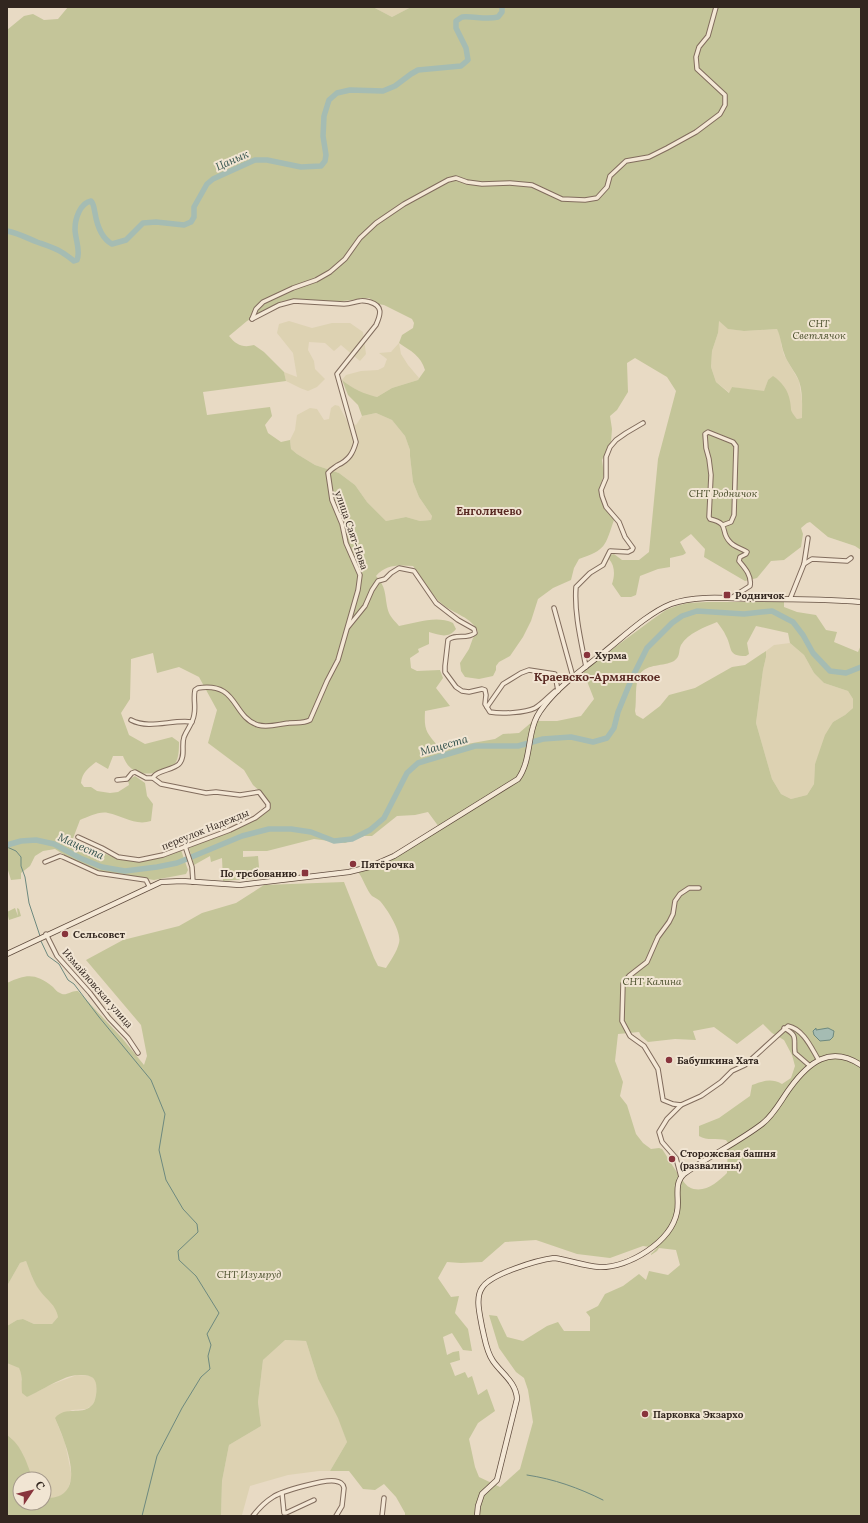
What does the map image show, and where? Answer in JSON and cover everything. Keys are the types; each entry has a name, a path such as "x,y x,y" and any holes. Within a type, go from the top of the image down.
{"street":[{"name":"улица Саят-Нова","path":"153,778 156,774 167,771 179,764 183,756 182,747 184,738 192,722 195,710 193,697 195,690 201,688 222,690 231,697 247,718 260,725 270,726 289,723 305,723 310,720 326,681 338,660 358,590 360,575 346,543 342,524 332,500 328,473 330,469 347,460 353,451 356,442 337,374 376,325 381,312 379,307 373,303 365,301 344,304 294,301 279,305 252,319 256,309 263,302 293,288 316,280 330,272 345,259 360,238 376,223 404,204 448,180 456,178 482,184 510,183 532,185 562,199 585,200 597,198 607,187 610,176 626,161 649,157 696,132 720,114 725,105 725,95 698,69 696,57 699,47 708,36 716,7"},
{"path":"586,666 580,637 576,587 590,572 603,565 610,550 628,552 633,549 625,537 619,522 606,507 601,490 606,478 606,457 610,448 616,440 642,423"},
{"path":"723,525 731,522 734,515 736,446 733,442 708,432 705,434 706,448 710,459 711,475 709,518 723,525 728,541 747,552 740,557 739,561 746,568 751,584 730,598"},
{"path":"790,599 804,564 808,538"},
{"path":"804,564 812,560 847,561 851,558"},
{"path":"347,628 365,606 378,581 385,579 399,568 414,571 436,603 458,620 474,629 475,633 472,636 454,637 448,640 444,666 446,672 458,689 469,692 482,689 485,690 487,707 490,712 495,713 536,708 586,666 654,613 666,606 684,600 730,598 861,602"},
{"path":"554,608 573,677"},
{"path":"7,954 149,886 161,882 240,885 349,872 369,867 394,856 515,782 522,773 536,717 557,690 555,674 528,670 503,684 487,707"},
{"path":"131,720 148,725 182,720 192,722"},
{"path":"117,780 127,779 132,773 135,772 146,778 153,778"},
{"name":"переулок Надежды","path":"78,838 102,848 118,857 139,860 163,856 236,827 255,818 268,808 268,804 259,792 240,795 216,792 206,793 161,784 153,778"},
{"path":"185,846 192,867 192,882"},
{"path":"45,862 60,856 98,873 146,880 149,886"},
{"path":"681,1105 663,1100 658,1069 644,1046 630,1036 622,1021 623,984 629,976 647,962 655,942 673,914 675,901 680,894 689,888 699,888"},
{"name":"Измайловская улица","path":"45,935 57,956 90,993 109,1018 128,1038 138,1053"},
{"path":"681,1177 676,1158 662,1142 660,1132 661,1127 676,1109 681,1105 701,1096 721,1082 732,1071 744,1065 784,1028 790,1026 800,1032 810,1044 818,1059"},
{"path":"784,1028 794,1034 795,1053 810,1066"},
{"path":"477,1516 478,1506 482,1494 497,1480 517,1399 517,1391 514,1385 493,1362 487,1351 480,1313 480,1289 492,1279 511,1270 546,1259 554,1258 600,1267 620,1264 636,1258 659,1241 675,1219 678,1208 678,1185 681,1177 763,1124 790,1088 818,1059 842,1056 850,1058 861,1065"},
{"path":"673,1104 676,1109"},
{"path":"253,1516 261,1505 275,1496 327,1480 341,1482 344,1488 342,1506 336,1516"},
{"path":"282,1494 284,1513 314,1500"},
{"path":"382,1516 384,1498"}],"shaded area":[{"path":"373,7 411,7 392,17"},
{"path":"718,320 729,329 744,331 777,329 781,336 781,344 784,355 799,381 803,418 797,419 790,411 790,401 768,380 764,392 732,387 730,393 716,382 711,367 712,351 718,333"},
{"path":"289,321 312,328 332,323 350,323 363,332 366,354 360,361 341,345 334,351 325,343 309,342 308,350 314,361 315,369 325,379 317,387 308,391 300,388 286,381 284,372 297,377 293,353 277,333 279,324"},
{"path":"399,343 401,354 419,378 418,380 392,388 377,397 366,395 342,380 346,375 361,371 378,370 384,367 387,359 379,353 391,352"},
{"path":"335,405 339,406 347,421 356,425 362,416 376,413 392,420 405,436 410,450 413,482 419,497 432,516 431,520 420,521 406,517 386,521 367,502 355,485 339,473 315,465 291,449 290,440 295,430 297,415 310,408 317,409 324,420 329,419 331,408"},
{"path":"790,643 804,655 814,673 824,683 848,691 853,699 853,708 833,722 815,764 814,784 807,795 791,799 781,794 772,779 756,723 766,651 774,645"},
{"path":"816,1028 816,1030 828,1028 834,1031 833,1037 830,1040 820,1041 814,1035 813,1031"},
{"path":"26,1261 33,1279 40,1291 54,1305 57,1311 58,1317 52,1324 34,1324 23,1319 17,1320 7,1326 7,1286 20,1263"},
{"path":"284,1340 306,1341 318,1379 339,1418 347,1442 330,1471 288,1475 250,1486 242,1515 244,1516 221,1516 222,1481 229,1445 261,1426 258,1402 263,1360"},
{"path":"8,1362 19,1368 22,1373 21,1379 27,1397 50,1385 77,1375 91,1376 96,1381 97,1387 95,1401 91,1406 86,1409 72,1410 55,1418 65,1443 72,1477 67,1491 55,1498 52,1498 52,1471 30,1471 20,1449 7,1435"}],"green space":[{"path":"68,7 373,7 392,17 411,7 861,7 861,550 855,546 828,537 810,522 801,528 803,534 801,547 784,560 771,561 757,578 745,581 704,557 705,549 691,534 680,542 686,553 670,558 670,567 658,569 640,576 636,595 631,597 621,597 612,584 614,571 609,559 610,555 614,554 622,560 639,560 649,552 658,459 676,391 667,377 635,358 627,363 628,392 617,410 610,416 612,429 611,442 602,460 604,474 599,491 604,506 614,520 609,536 600,550 579,559 574,568 571,580 553,588 538,599 531,621 523,637 510,656 499,662 493,676 479,679 465,677 461,671 460,663 469,649 473,638 478,632 472,623 467,619 437,600 413,566 388,567 376,576 380,580 384,589 389,613 399,626 426,620 440,620 453,623 456,629 447,635 429,632 429,644 418,649 419,652 410,658 411,668 417,671 440,670 443,678 436,688 450,706 425,711 425,723 427,730 438,746 456,741 467,744 495,739 503,734 519,733 533,721 557,721 581,716 594,699 583,671 666,610 688,603 784,602 784,607 797,612 816,615 826,630 837,632 834,642 858,652 861,645 861,1516 405,1516 405,1513 396,1497 384,1484 375,1490 363,1489 349,1471 330,1471 347,1442 338,1418 318,1379 306,1341 285,1340 263,1360 258,1402 261,1426 229,1445 222,1481 221,1516 7,1516 7,1435 17,1444 30,1471 12,1471 12,1511 52,1511 52,1497 61,1495 68,1488 71,1478 71,1466 68,1452 55,1418 64,1412 87,1409 92,1405 96,1395 96,1385 94,1379 88,1375 72,1376 59,1380 27,1397 22,1393 19,1368 7,1363 7,1326 17,1320 23,1319 34,1324 52,1324 58,1317 53,1306 35,1284 26,1261 20,1263 7,1286 7,983 31,976 47,982 62,994 78,991 122,1038 144,1065 147,1056 141,1025 86,960 123,940 179,926 202,913 236,903 264,885 344,882 374,958 378,966 386,968 398,946 398,933 386,909 380,901 370,894 358,872 381,863 439,827 428,812 415,815 397,816 372,836 364,836 345,843 314,839 267,851 243,851 243,857 258,856 260,878 223,881 222,858 211,862 210,856 194,865 189,848 250,822 268,810 268,803 261,792 253,785 244,770 208,743 217,710 199,677 179,667 157,673 153,653 131,659 130,699 121,713 129,735 145,744 172,737 179,742 178,755 175,764 156,773 144,773 130,767 123,756 113,756 108,769 96,762 90,766 83,776 81,783 84,787 91,787 97,791 110,793 118,792 129,785 128,780 135,776 145,783 147,796 153,804 151,821 134,821 108,813 97,814 80,820 72,841 121,860 141,861 164,857 181,850 188,870 186,874 154,880 102,872 69,858 55,849 43,851 35,856 30,866 21,873 21,879 11,880 7,867 7,30 24,16 33,14 44,20 58,19","holes":["369,298 378,304 384,305 412,319 414,323 413,328 402,335 399,343 415,354 421,361 425,370 418,380 392,388 377,397 359,391 342,380 348,395 358,405 362,416 376,413 392,420 405,436 410,450 413,482 419,497 432,516 431,520 420,521 406,517 386,521 367,502 355,485 339,473 315,465 291,449 290,440 281,442 268,433 265,425 272,416 270,407 207,415 203,392 286,381 284,372 264,352 254,345 240,345 234,342 229,336 247,321 282,301 297,299 334,302","719,321 728,329 744,331 777,329 785,357 800,385 802,418 797,419 793,414 786,390 773,376 768,380 764,391 732,387 729,393 716,382 711,367 712,351 718,333","717,622 725,634 733,653 740,656 746,656 749,654 747,643 756,626 788,633 790,643 804,655 814,673 824,683 848,691 853,699 853,708 833,722 825,735 815,764 814,784 807,795 791,799 781,794 772,779 756,723 766,651 745,665 732,667 695,688 669,695 660,706 643,719 636,715 636,687 640,674 647,668 674,661 678,655 681,645 688,637","763,1024 772,1033 784,1040 792,1055 795,1066 791,1078 782,1084 774,1081 763,1081 752,1085 750,1096 719,1118 699,1126 699,1136 702,1138 726,1140 728,1143 727,1173 710,1186 694,1189 686,1185 662,1149 651,1149 643,1143 636,1134 627,1105 620,1096 623,1082 615,1061 618,1034 639,1032 648,1042 675,1039 696,1040 693,1031 714,1027 737,1044","536,1240 577,1254 610,1258 643,1246 657,1248 651,1255 659,1248 676,1250 680,1265 668,1275 649,1271 646,1280 639,1274 623,1286 605,1294 598,1306 586,1312 590,1317 590,1331 564,1331 558,1322 547,1326 523,1341 507,1337 497,1316 489,1315 499,1348 516,1372 524,1378 528,1390 533,1422 520,1469 500,1487 479,1477 475,1467 469,1439 478,1423 495,1411 487,1389 478,1395 472,1376 468,1378 465,1372 455,1376 450,1363 460,1360 459,1351 447,1355 443,1337 452,1333 463,1350 472,1351 468,1329 455,1313 459,1296 451,1297 438,1278 447,1262 482,1262 505,1242"]},
{"path":"15,908 18,916 17,908 19,909 21,916 9,920 7,912"}],"waterway":[{"name":"Цанык","path":"7,231 19,234 56,249 74,261 77,260 78,256 78,244 75,233 76,221 81,208 87,202 92,202 100,231 102,235 112,244 126,240 143,223 156,222 184,225 191,222 194,217 194,207 207,184 213,179 255,160 267,160 301,167 321,166 325,161 326,155 323,136 324,116 329,100 337,93 350,90 383,91 395,86 418,70 461,66 468,60 466,48 456,28 456,21 462,17 498,17 502,12 502,7"},
{"name":"Мацеста","path":"7,845 21,841 36,840 54,844 80,858 102,867 125,871 177,863 242,836 269,829 291,829 311,832 334,841 352,839 370,830 384,818 407,773 418,763 475,746 518,746 543,739 571,737 593,742 607,738 614,728 618,712 632,678 647,648 672,623 682,616 697,611 744,614 772,611 793,622 803,635 813,653 830,671 846,673 861,667"},
{"path":"7,847 16,851 21,857 21,866 25,877 29,903 40,936"},
{"path":"40,939 48,956 59,964 68,980 74,984 151,1080 165,1114 159,1150 166,1180 183,1209 197,1224 198,1232 178,1251 179,1260 196,1276 219,1313 207,1334 211,1345 208,1356 210,1369 201,1377 182,1408 157,1456 142,1516"},
{"path":"527,1475 566,1484 603,1500"}],"place":[{"name":"Родничок","path":"727,595"},
{"name":"Хурма","path":"587,655"},
{"name":"Пятёрочка","path":"353,864"},
{"name":"По требованию","path":"305,873"},
{"name":"Сельсовет","path":"65,934"},
{"name":"Бабушкина Хата","path":"669,1060"},
{"name":"Сторожевая башня (развалины)","path":"672,1159"},
{"name":"Парковка Экзархо","path":"645,1414"}],"district":[{"name":"Енголичево","path":"489,511"},
{"name":"Краевско-Армянское","path":"597,677"}],"park label":[{"name":"СНТ Светлячок","path":"819,328"},
{"name":"СНТ Родничок","path":"723,493"},
{"name":"СНТ Калина","path":"652,981"},
{"name":"СНТ Изумруд","path":"249,1274"}]}
